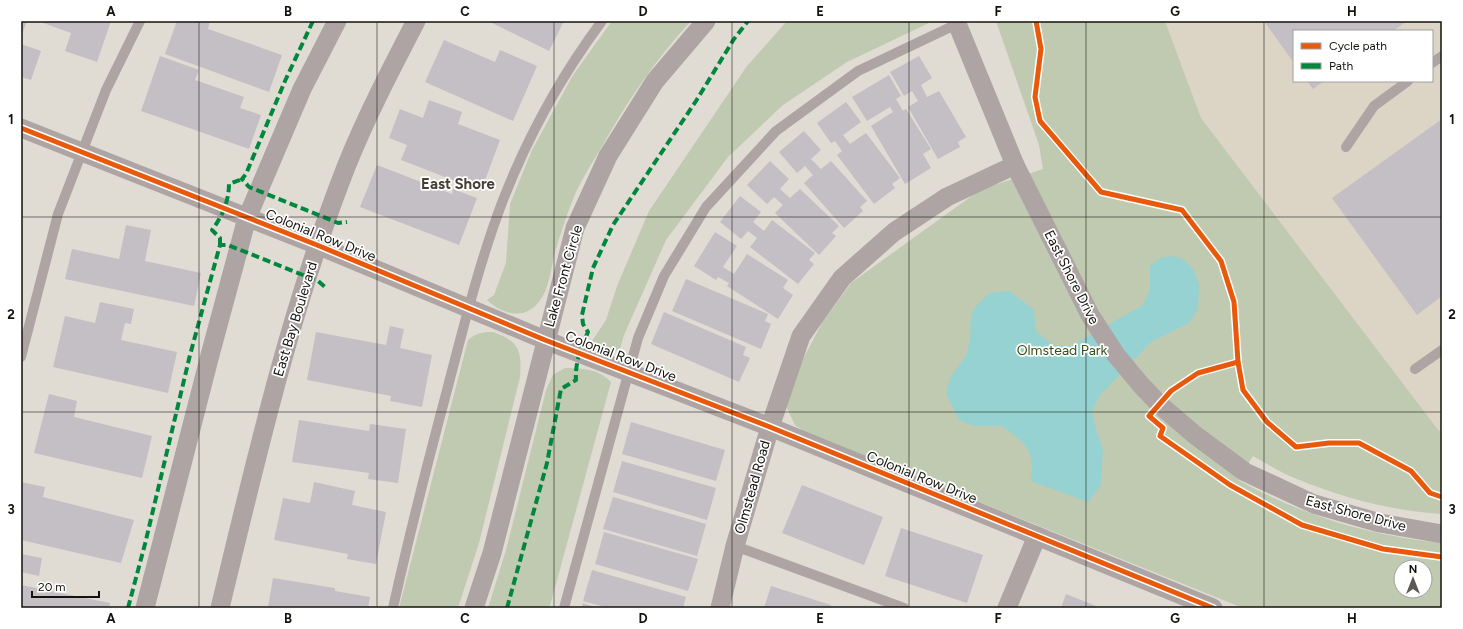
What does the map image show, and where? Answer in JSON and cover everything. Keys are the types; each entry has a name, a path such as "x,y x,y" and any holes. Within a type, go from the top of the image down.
{"street":[{"path":"146,608 210,355 247,218 302,89 337,21"},
{"name":"East Bay Boulevard","path":"220,608 269,406 317,245 363,126 416,21"},
{"name":"Lake Front Circle","path":"474,608 492,553 545,340 575,228 608,156 655,81 706,21"},
{"name":"East Shore Drive","path":"957,23 1015,164 1090,315 1116,355 1141,386 1160,405 1195,435 1245,472 1314,504 1380,523 1442,534"},
{"name":"Colonial Row Drive","path":"21,128 317,245 469,307 545,340 770,427 1213,608"},
{"name":"Olmstead Road","path":"720,608 735,546 770,427 801,336 842,278 894,232 947,197 1015,164"},
{"path":"1007,608 1037,536"}],"lane":[{"path":"21,357 58,214 106,90 140,21"},
{"path":"393,608 407,542 469,307 503,201 524,152 552,96 602,21"},
{"path":"564,608 638,338 668,269 706,207 776,131 858,71 957,23"},
{"path":"1433,62 1442,56"},
{"path":"1346,147 1374,106 1407,82"},
{"path":"1415,370 1442,350"},
{"path":"735,546 904,608"}],"shaded area":[{"path":"1165,21 1442,21 1442,429 1439,431 1201,118"}],"green space":[{"path":"612,21 691,21 665,51 642,82 620,116 576,192 555,252 551,272 542,298 532,309 526,312 512,313 505,311 487,300 494,295 506,263 510,204 532,150 573,75"},
{"path":"787,21 928,21 929,23 847,62 783,105 728,157 666,240 624,335 620,349 612,352 590,344 606,320 617,286 649,211 747,66"},
{"name":"Olmstead Park","path":"996,21 1165,21 1201,118 1439,431 1442,429 1442,514 1386,507 1350,498 1291,477 1253,456 1238,480 1287,504 1336,522 1387,535 1442,543 1442,608 1243,608 805,432 795,425 786,406 791,382 822,323 851,283 980,190 1043,169 1039,145"},
{"path":"493,332 508,339 517,348 520,360 520,377 479,543 458,608 399,608 468,340 479,333"},
{"path":"565,368 590,370 601,374 611,382 550,608 488,608 506,550 546,390 553,375"}],"water":[{"path":"1171,256 1183,259 1193,269 1199,285 1198,309 1189,323 1151,342 1100,395 1092,411 1096,430 1103,449 1101,485 1088,502 1031,481 1032,461 1027,448 1002,426 974,426 959,420 946,394 950,378 966,356 970,339 971,315 976,306 990,293 1009,291 1034,310 1036,331 1052,345 1071,346 1143,305 1150,290 1150,266 1160,258"}],"building":[{"path":"21,21 27,21 21,37"},
{"path":"38,21 111,21 97,62 65,51 71,33"},
{"path":"177,21 210,21 208,29 282,55 269,92 165,54"},
{"path":"488,21 564,21 549,51"},
{"path":"1264,21 1407,21 1394,30 1293,30 1293,62"},
{"path":"444,40 495,62 500,50 537,66 513,121 425,82"},
{"path":"21,44 41,51 31,80 21,77"},
{"path":"160,56 199,70 195,80 244,97 240,108 261,115 249,149 141,111"},
{"path":"919,56 932,78 921,85 927,97 939,91 966,137 958,142 960,147 938,159 908,107 918,101 912,91 904,96 890,72"},
{"path":"889,75 901,96 896,99 903,111 906,109 931,149 923,154 931,168 905,184 871,126 893,112 890,107 867,121 852,97"},
{"path":"1308,82 1323,82 1313,89"},
{"path":"429,100 462,112 458,124 500,140 481,191 401,160 407,145 389,138 400,109 423,118"},
{"path":"846,102 861,122 843,135 850,144 866,133 900,178 892,184 895,188 874,204 837,155 842,151 835,141 831,143 817,123"},
{"path":"1442,119 1442,296 1417,315 1332,198"},
{"path":"804,131 821,150 811,159 821,169 831,161 867,201 860,207 863,211 844,228 804,183 813,175 805,166 797,173 779,152"},
{"path":"770,161 789,179 780,189 790,198 800,189 839,226 832,233 836,236 819,255 775,213 783,205 774,197 767,204 747,185"},
{"path":"377,165 452,194 453,189 477,198 459,245 360,207"},
{"path":"740,196 761,212 753,222 764,231 772,220 815,253 809,260 814,264 798,284 750,247 757,238 748,231 741,239 720,222"},
{"path":"126,225 151,230 145,261 201,273 194,306 65,279 72,249 119,259"},
{"path":"715,232 737,246 723,267 734,274 747,254 788,280 783,288 793,295 778,319 727,286 729,283 718,277 716,280 694,266"},
{"path":"686,279 768,314 765,321 771,324 761,349 672,311"},
{"path":"100,302 134,309 131,324 125,323 121,340 177,352 168,393 53,367 65,316 95,323"},
{"path":"664,312 746,347 743,355 750,358 739,382 651,344"},
{"path":"390,326 404,329 400,348 432,355 422,407 390,401 391,396 307,380 316,332 386,345"},
{"path":"49,394 77,401 74,417 152,436 142,478 34,453"},
{"path":"299,420 369,431 370,424 406,429 398,483 368,479 369,473 292,462"},
{"path":"631,422 725,450 716,481 622,454"},
{"path":"622,461 716,488 707,520 613,492"},
{"path":"21,482 45,487 43,497 134,520 121,563 21,540"},
{"path":"314,482 355,491 352,505 386,512 376,564 347,559 348,554 274,540 283,498 310,503"},
{"path":"802,485 883,517 864,565 782,533"},
{"path":"613,497 706,524 697,556 603,529"},
{"path":"901,528 983,555 967,603 885,576"},
{"path":"604,532 698,559 688,591 595,564"},
{"path":"21,554 42,558 39,576 21,572"},
{"path":"592,570 686,597 683,608 608,608 583,601"},
{"path":"273,578 335,588 335,591 370,597 368,608 268,608"},
{"path":"21,585 110,603 109,608 21,608"},
{"path":"771,586 831,605 829,608 764,608"},
{"path":"1066,594 1101,608 1061,608"},
{"path":"583,603 597,608 581,608"}],"marked path":[{"path":"313,21 285,81 246,174 242,179 249,187 338,223 347,222"},
{"path":"507,608 547,463 561,389 576,380 578,361 588,332 583,324 582,315 593,268 613,225 696,101 734,39 748,21"},
{"path":"220,245 220,238 212,230 219,220 224,208 228,197 229,184 242,179"},
{"path":"128,608 145,544 190,355 220,245 228,245 318,281 325,287"}],"cycle path":[{"path":"1036,21 1041,49 1035,97 1040,121 1101,192 1182,210 1221,261 1234,302 1238,362 1243,390 1267,422 1296,447 1329,443 1359,443 1411,471 1430,493 1442,497"},
{"path":"21,128 317,245 545,340 770,427 1213,608"},
{"path":"1238,362 1198,373 1171,391 1149,416 1163,428 1160,436 1230,485 1302,525 1383,549 1442,557"}],"district":[{"name":"East Shore","path":"458,184"}]}
